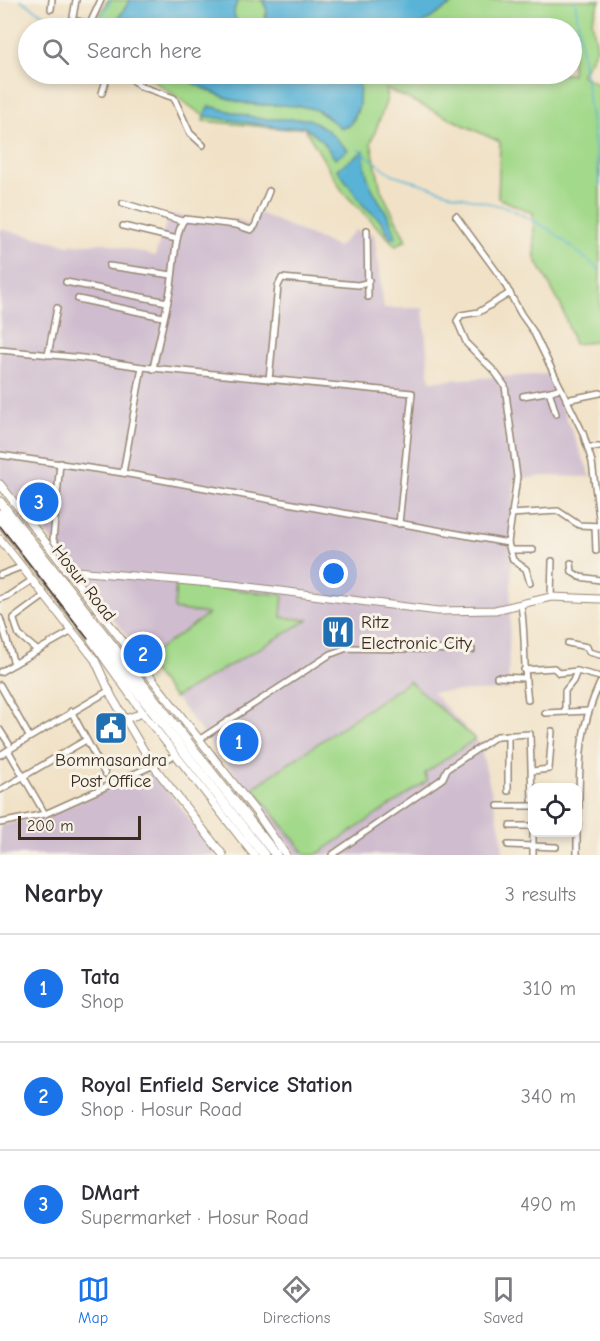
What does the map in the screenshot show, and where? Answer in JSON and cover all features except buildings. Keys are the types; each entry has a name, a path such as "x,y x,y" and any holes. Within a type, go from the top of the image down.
{"highway":[{"name":"Hosur Road","path":"0,502 61,587 264,855"},
{"name":"Hosur Road","path":"0,514 276,855"},
{"path":"225,790 231,780"}],"street":[{"path":"51,9 52,0"},
{"path":"73,18 76,0"},
{"path":"93,18 101,0"},
{"path":"102,93 105,84"},
{"path":"138,84 174,98 190,133 203,145"},
{"path":"123,203 182,221 185,219 236,225 251,230 269,191"},
{"path":"456,216 502,279 533,331 583,433 592,462 600,526 579,525 558,511 511,514"},
{"path":"153,369 182,221"},
{"path":"123,226 177,239"},
{"path":"367,230 368,297"},
{"path":"109,266 172,275"},
{"path":"270,380 278,286 282,278 358,285 369,280"},
{"path":"66,282 167,302"},
{"path":"510,293 479,312 461,315 457,321 467,344 495,372 504,386 517,477 508,543 513,560 526,569 530,583"},
{"path":"78,299 164,317"},
{"path":"48,355 57,308"},
{"path":"0,350 83,358 142,368 412,393 399,524"},
{"path":"123,473 142,368"},
{"path":"523,396 551,392 561,388"},
{"path":"551,392 556,414"},
{"path":"566,400 600,393"},
{"path":"588,447 600,447"},
{"path":"0,455 123,473 508,543"},
{"path":"592,462 600,461"},
{"path":"60,463 53,540 71,564 68,570"},
{"path":"0,484 231,780 286,855"},
{"path":"0,522 98,658 112,697 152,764 223,855"},
{"path":"595,526 596,551"},
{"path":"0,539 72,631 120,681 254,855"},
{"path":"510,550 533,550"},
{"path":"551,597 552,561"},
{"path":"571,564 572,572 580,577 600,580"},
{"path":"0,575 21,567"},
{"path":"68,570 233,585 438,611 495,610 521,606 551,597 600,599"},
{"path":"0,599 32,580"},
{"path":"38,651 19,635 14,620 44,596"},
{"path":"521,606 524,624 524,678 528,700"},
{"path":"0,618 14,664"},
{"path":"0,672 72,631"},
{"path":"568,643 587,647 589,652 600,655"},
{"path":"200,740 331,654 347,648 472,650"},
{"path":"524,670 554,668 559,673 577,671 600,677"},
{"path":"565,711 564,691 573,681 577,671"},
{"path":"497,678 524,678"},
{"path":"0,755 9,747 110,690 120,681"},
{"path":"579,783 580,750 584,727 600,684"},
{"path":"0,685 29,736"},
{"path":"71,711 105,774"},
{"path":"545,712 589,711"},
{"path":"125,718 143,713"},
{"path":"0,730 45,814"},
{"path":"532,771 549,769 552,731"},
{"path":"332,855 439,782 447,769 497,736 530,734 532,783"},
{"path":"508,735 508,791"},
{"path":"0,790 86,740"},
{"path":"0,823 45,814 176,754"},
{"path":"498,806 528,806"},
{"path":"510,826 528,826"},
{"path":"533,837 533,855"},
{"path":"577,837 577,855"},
{"path":"508,845 556,847"}],"shaded area":[{"path":"259,213 338,247 355,230 374,234 384,308 423,308 430,381 548,374 591,477 540,476 514,480 508,690 432,692 480,744 502,837 503,855 298,855 49,536 0,479 0,229 69,245 106,243 155,256 169,214 224,222 237,219 251,227"},
{"path":"154,772 217,855 0,855 0,826 42,816"}],"green space":[{"path":"108,0 130,0 119,18 98,18"},
{"path":"239,0 262,0 267,10 265,18 235,18 235,6"},
{"path":"458,0 600,0 592,20 597,48 582,73 582,18 431,18"},
{"path":"582,76 600,85 600,341 574,344 562,308 535,258 533,213 498,198 500,142 385,88 387,99 371,143 381,190 406,240 396,246 343,192 304,127 288,129 203,121 204,116 158,84 201,84 232,99 249,104 314,109 346,127 356,115 360,84 582,84"},
{"path":"176,583 283,595 281,617 308,620 174,698 144,660 208,614 174,609"},
{"path":"409,681 475,739 425,773 427,781 316,855 306,855 253,788"}],"water":[{"path":"130,0 239,0 235,8 235,18 119,18"},
{"path":"262,0 458,0 431,18 265,18 265,4"},
{"path":"195,84 360,84 359,106 350,125 341,128 319,111 310,108 250,104 215,94"},
{"path":"209,106 261,119 309,119 325,128 348,150 335,159 322,140 304,127 282,128 204,116"},
{"path":"364,151 365,165 372,188 393,226 396,238 391,238 381,221 363,205 337,169"}],"waterway":[{"path":"21,0 49,18"},
{"path":"101,18 111,0"},
{"path":"575,0 577,18"},
{"path":"582,52 600,186"},
{"path":"358,149 392,174 455,195 509,208 549,229 600,270"}],"railway":[{"path":"0,526 88,639"}],"place":[{"name":"DMart","path":"39,502"},
{"name":"Ritz Electronic City","path":"338,632"},
{"name":"Royal Enfield Service Station","path":"143,654"},
{"name":"Bommasandra Post Office","path":"111,728"},
{"name":"Tata","path":"239,742"}]}
